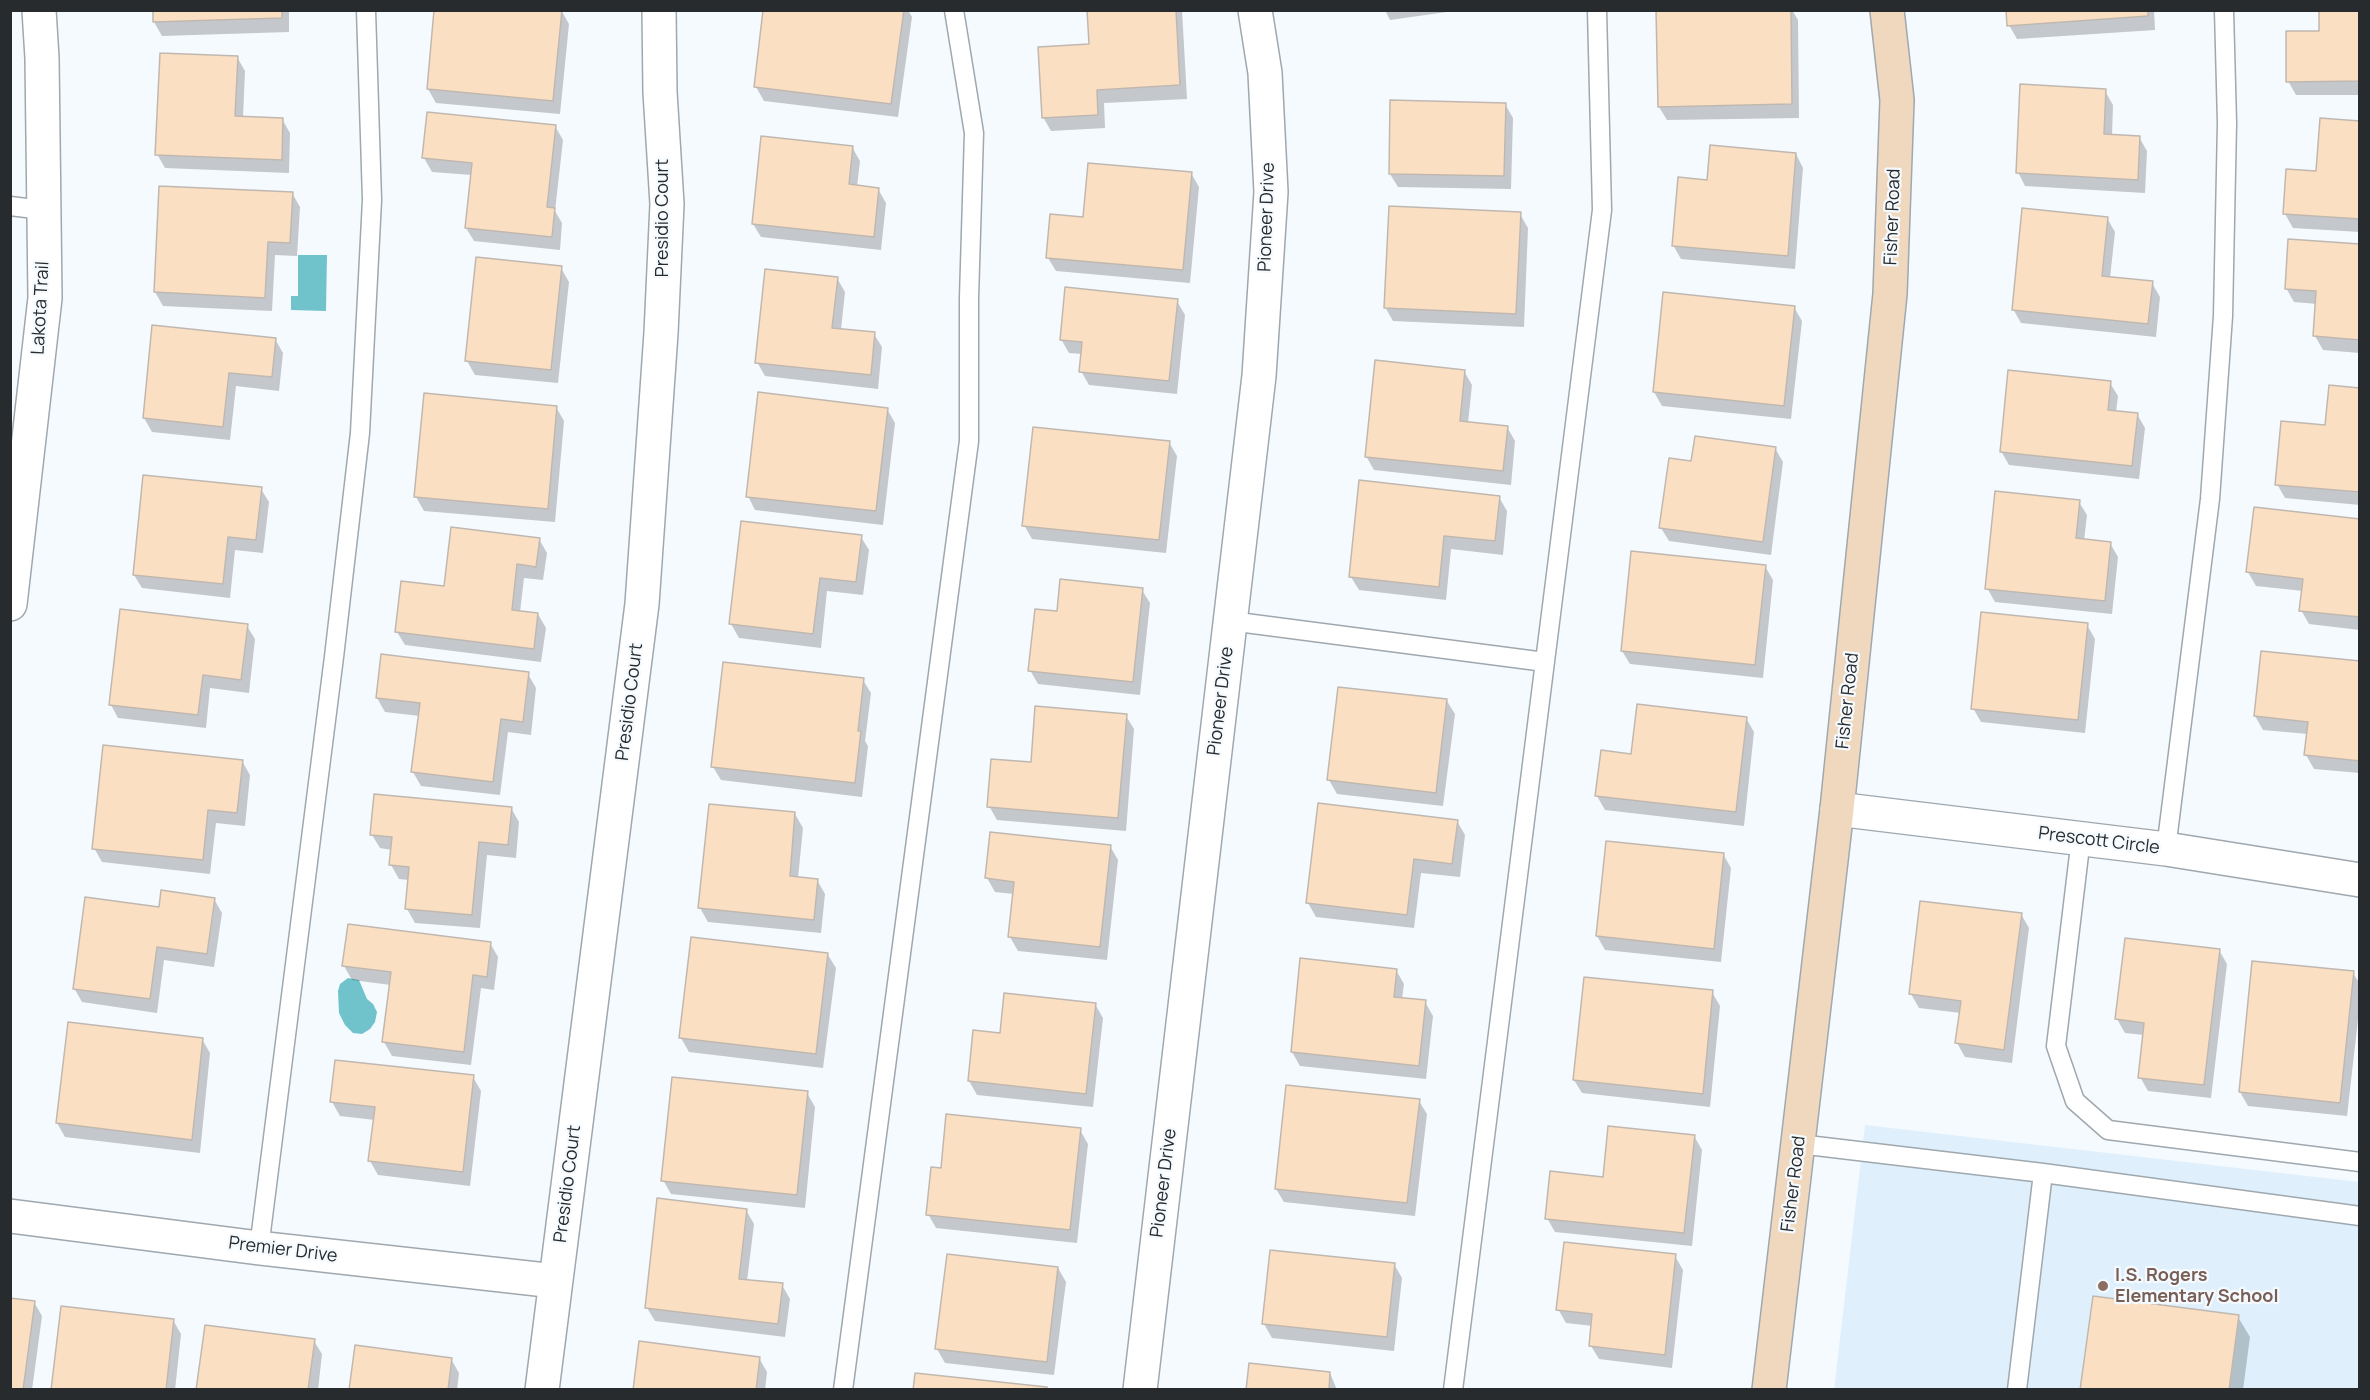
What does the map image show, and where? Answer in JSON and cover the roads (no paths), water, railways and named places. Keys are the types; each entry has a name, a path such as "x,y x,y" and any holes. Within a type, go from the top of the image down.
{"street":[{"name":"Lakota Trail","path":"10,604 14,550 45,298 42,58 39,10"},
{"name":"Presidio Court","path":"542,1389 642,604 661,333 667,204 660,92 659,10"},
{"name":"Pioneer Drive","path":"1140,1389 1259,376 1270,192 1265,73 1255,10"},
{"name":"Fisher Road","path":"1769,1389 1837,809 1890,294 1898,100 1887,10"},
{"name":"Prescott Circle","path":"1837,809 2166,849 2360,879"},
{"name":"Premier Drive","path":"10,1216 259,1248 555,1281"}],"lane":[{"path":"259,1248 360,433 372,200 366,10"},
{"path":"843,1389 969,441 969,298 974,133 954,10"},
{"path":"1453,1389 1602,210 1597,10"},
{"path":"2166,849 2210,500 2223,316 2227,123 2224,10"},
{"path":"10,206 43,210"},
{"path":"1230,621 1545,662"},
{"path":"2081,838 2056,1046 2074,1101 2108,1130 2360,1162"},
{"path":"1799,1144 2043,1173 2360,1216"},
{"path":"2017,1389 2043,1173"}],"water":[{"path":"298,255 327,255 326,311 291,310 291,296 298,296"},
{"path":"348,978 359,980 367,999 377,1012 375,1022 362,1034 353,1033 345,1025 339,1013 338,991 340,984"}],"place":[{"name":"I.S. Rogers Elementary School","path":"2103,1286"}]}
